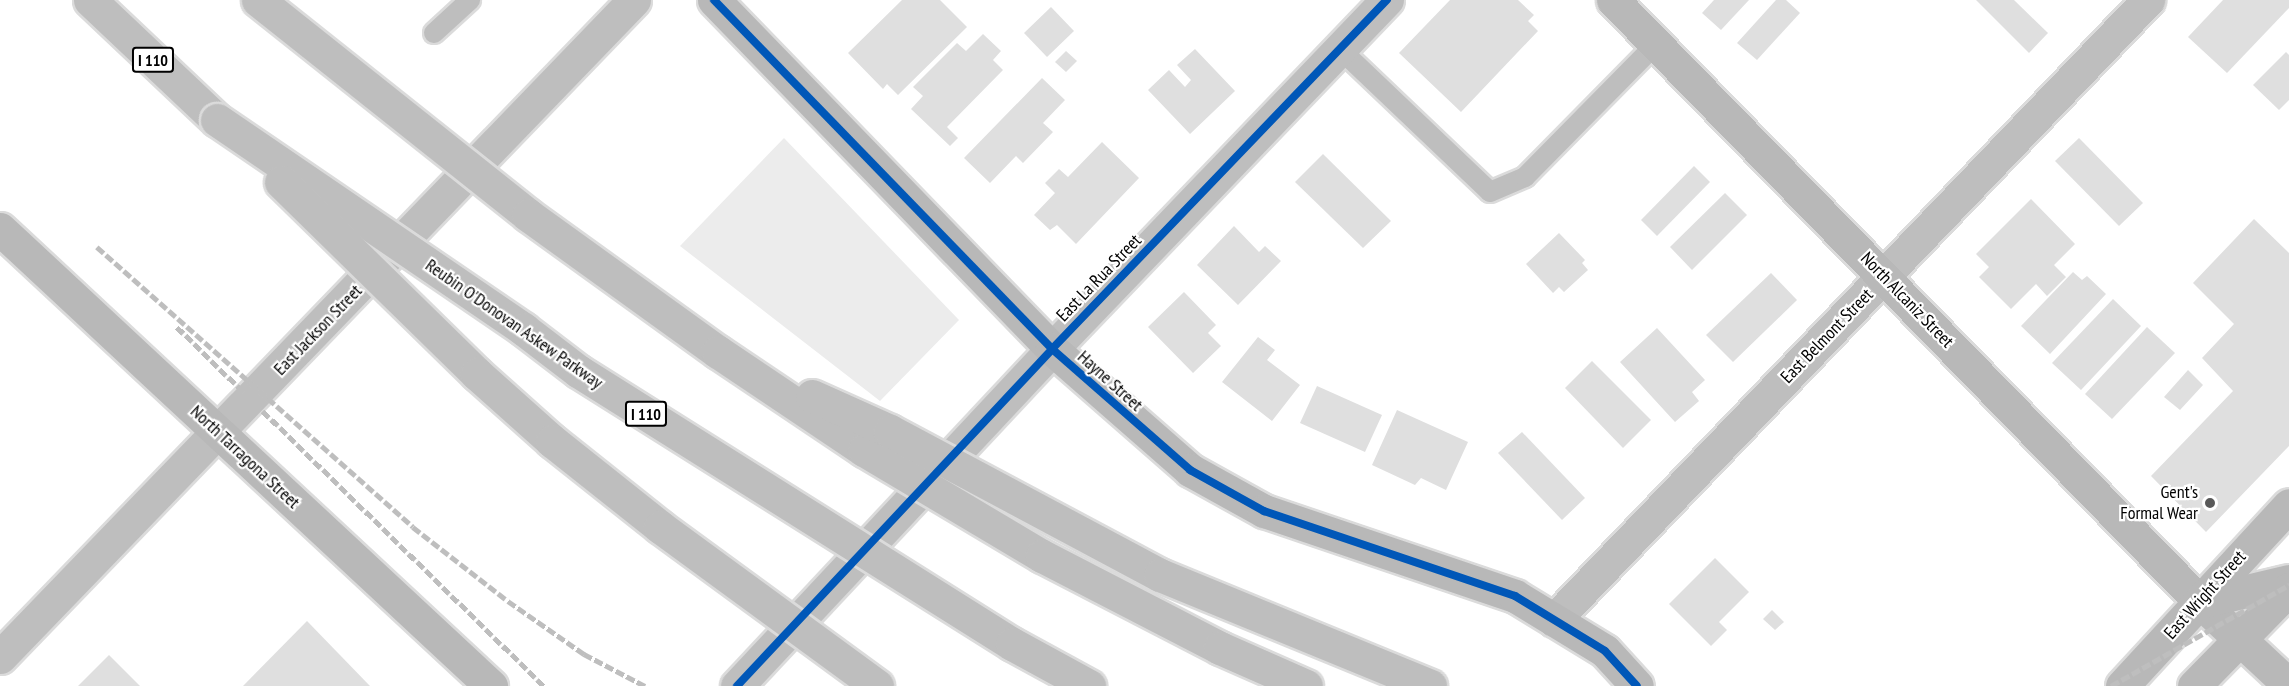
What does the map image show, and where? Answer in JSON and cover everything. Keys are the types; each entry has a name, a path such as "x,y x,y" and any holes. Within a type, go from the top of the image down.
{"main road":[{"name":"Reubin O'Donovan Askew Parkway","path":"90,0 217,120 523,329 578,371 1012,644 1089,686"},
{"path":"258,0 481,179 718,352 864,450 1042,556 1220,648 1306,686"},
{"name":"East Jackson Street","path":"0,657 634,0"},
{"name":"East La Rua Street","path":"738,686 1052,349 1387,0"},
{"name":"East Belmont Street","path":"1554,620 2148,0"},
{"path":"217,120 477,374 552,441 660,526 877,686"},
{"path":"718,352 890,431 1160,575 1312,641 1430,686"}],"street":[{"name":"Hayne Street","path":"714,0 1052,349 1157,444 1230,495 1304,526 1515,596 1605,651 1637,686"},
{"name":"North Alcaniz Street","path":"1613,0 2200,602 2289,685"},
{"name":"North Tarragona Street","path":"0,229 491,686"},
{"name":"East Wright Street","path":"2122,686 2289,505"},
{"path":"2200,602 2289,581"},
{"path":"2194,686 2289,589"}],"lane":[{"path":"434,33 470,0"},
{"path":"1340,49 1490,192 1525,177 1656,44"}],"shaded area":[{"path":"784,138 959,320 880,401 680,246"}],"building":[{"path":"902,0 940,0 967,27 898,95 887,84 883,89 848,53"},
{"path":"1450,0 1518,0 1534,15 1528,21 1538,31 1461,112 1399,53"},
{"path":"1714,0 1749,0 1721,30 1702,13"},
{"path":"1776,0 1786,0 1800,13 1757,60 1737,43"},
{"path":"1976,0 2014,0 2048,33 2029,53"},
{"path":"2223,0 2289,0 2289,8 2227,73 2188,37"},
{"path":"1051,7 1074,31 1047,57 1024,33"},
{"path":"983,34 1001,51 993,60 1003,70 947,127 958,138 950,146 911,109 923,96 913,87 957,43 966,51"},
{"path":"1195,49 1235,91 1190,134 1148,90 1169,70 1185,87 1191,80 1177,65"},
{"path":"1066,51 1077,61 1066,72 1055,62"},
{"path":"2286,52 2289,55 2289,100 2279,110 2253,85"},
{"path":"1042,78 1065,100 1043,123 1053,132 1023,163 1016,156 990,183 964,158"},
{"path":"2079,138 2143,203 2119,226 2055,161"},
{"path":"1102,142 1139,178 1076,244 1057,225 1050,230 1034,215 1055,193 1045,183 1059,169 1068,177"},
{"path":"1323,154 1391,221 1363,248 1295,182"},
{"path":"1694,166 1710,182 1657,236 1641,220"},
{"path":"1725,193 1747,215 1692,270 1670,247"},
{"path":"2031,199 2075,244 2054,265 2066,277 2047,296 2036,284 2011,309 1979,277 1989,267 1976,254"},
{"path":"2254,219 2289,253 2289,446 2206,532 2151,476 2233,391 2202,358 2234,324 2193,283"},
{"path":"1234,226 1259,252 1265,246 1281,261 1238,305 1197,265"},
{"path":"1559,233 1585,260 1582,263 1588,270 1564,292 1559,287 1553,293 1526,264"},
{"path":"2073,272 2082,280 2087,276 2106,294 2050,354 2021,326"},
{"path":"1771,273 1797,300 1733,362 1706,335"},
{"path":"1184,292 1216,325 1208,333 1221,346 1193,373 1148,327"},
{"path":"2113,299 2141,326 2081,390 2052,363"},
{"path":"2147,327 2175,353 2112,419 2085,394"},
{"path":"1657,328 1705,380 1692,392 1699,401 1675,422 1620,362"},
{"path":"1258,337 1275,350 1267,360 1300,385 1272,421 1222,382"},
{"path":"1592,361 1651,420 1623,448 1565,388"},
{"path":"2188,370 2203,385 2180,410 2164,397"},
{"path":"1317,386 1382,415 1365,452 1300,423"},
{"path":"1397,410 1468,442 1446,490 1421,478 1415,485 1372,465"},
{"path":"1522,432 1585,498 1562,520 1498,453"},
{"path":"1715,558 1749,592 1719,622 1727,630 1711,646 1669,604"},
{"path":"1772,610 1784,622 1775,630 1763,619"},
{"path":"307,621 370,686 243,686"},
{"path":"109,655 140,686 78,686"}],"railway":[{"path":"97,247 413,527 508,601 584,654 645,686"},
{"path":"177,327 544,686"},
{"path":"2111,686 2289,585"}],"cycle path":[{"path":"714,0 1052,349 1190,470 1264,511 1515,596 1605,651 1637,686"},
{"path":"737,686 1052,349 1387,0"}],"place":[{"name":"Gent's Formal Wear","path":"2210,503"}]}
